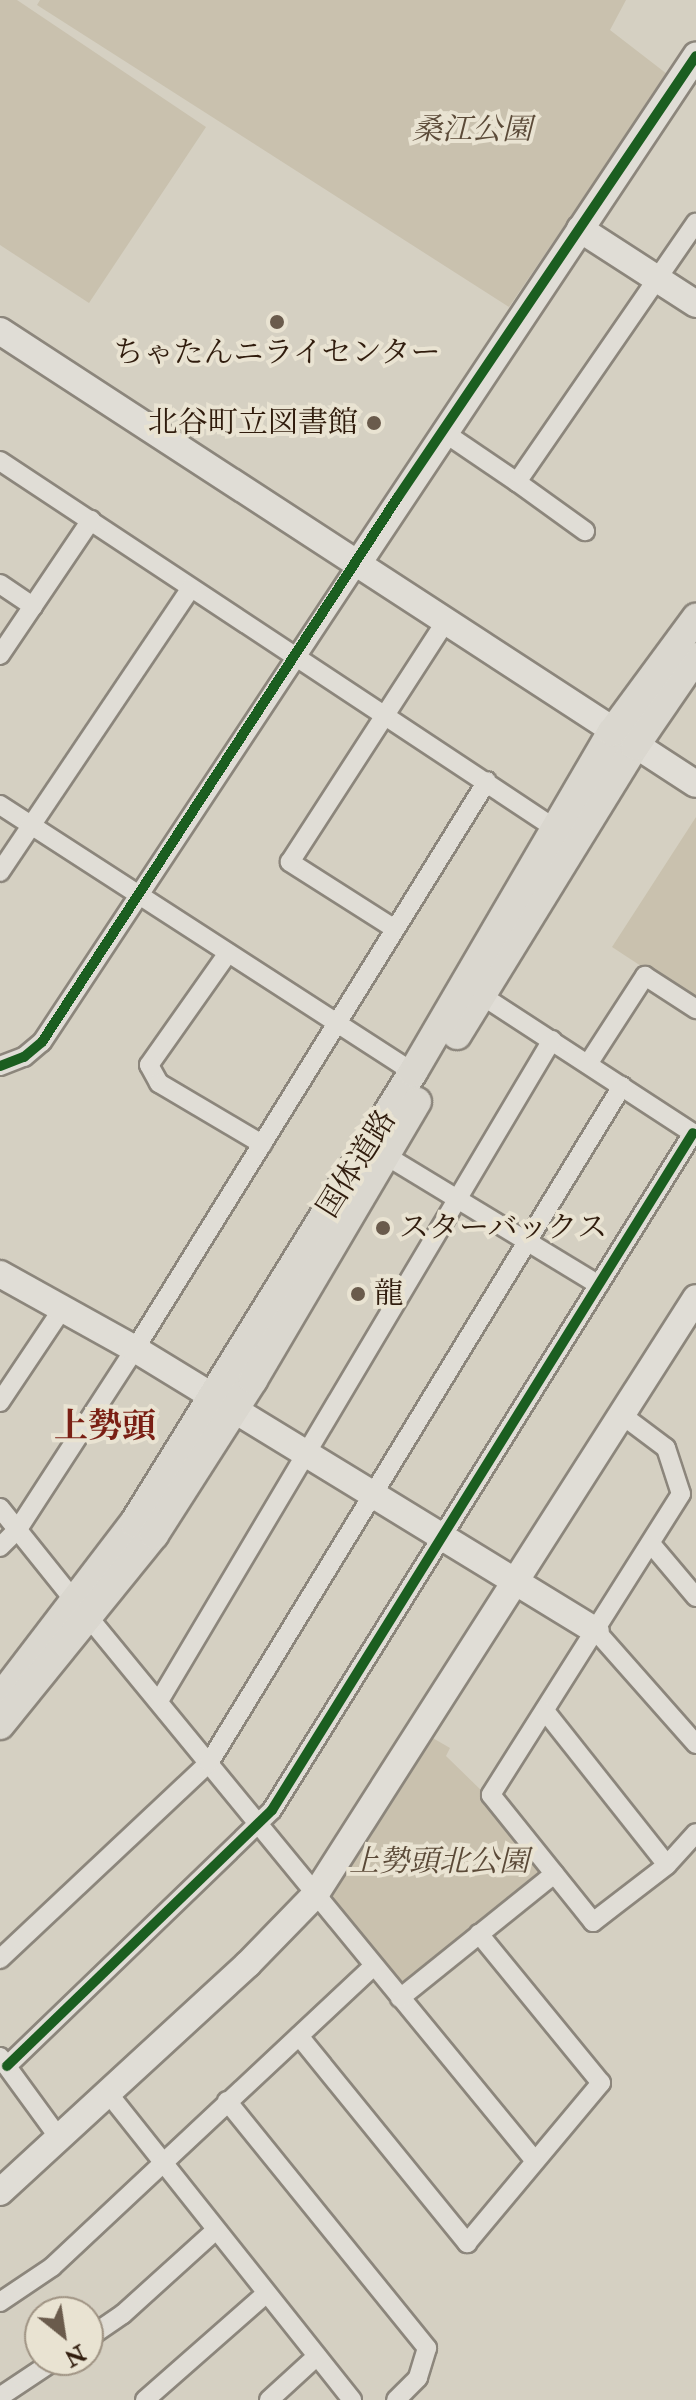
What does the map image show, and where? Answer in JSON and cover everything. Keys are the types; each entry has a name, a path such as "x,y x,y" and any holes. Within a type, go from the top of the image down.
{"main road":[{"name":"国体道路","path":"224,1404 385,1155 481,995 624,739 696,618"},
{"name":"国体道路","path":"0,1698 154,1535 224,1404 413,1072 556,829 624,739 696,657"},
{"name":"国体道路","path":"0,1725 83,1612"}],"street":[{"path":"0,1066 24,1057 42,1042 442,431 696,56"},
{"path":"517,482 696,223"},
{"path":"580,229 696,304"},
{"path":"0,331 696,784"},
{"path":"442,431 585,531"},
{"path":"0,461 556,829"},
{"path":"0,655 91,520"},
{"path":"0,584 33,606"},
{"path":"0,872 191,588"},
{"path":"395,929 290,862 445,622"},
{"path":"0,1547 18,1529 135,1349 487,781"},
{"path":"0,805 413,1072"},
{"path":"228,953 149,1065 159,1083 262,1144"},
{"path":"588,1064 645,976 696,1009"},
{"path":"59,2138 3,2061 259,1825 444,1536 694,1134 481,995"},
{"path":"159,1701 552,1040"},
{"path":"0,1959 209,1763 622,1086"},
{"path":"385,1155 599,1285"},
{"path":"0,1274 135,1349 596,1631 696,1744"},
{"path":"0,2192 315,1895 696,1298"},
{"path":"0,1402 63,1308"},
{"path":"622,1415 666,1448 681,1494 652,1545 491,1795 593,1922 667,1865 696,1833"},
{"path":"0,1508 535,2161"},
{"path":"652,1545 696,1597"},
{"path":"545,1711 667,1865"},
{"path":"400,1998 554,1874"},
{"path":"299,2036 467,2243 601,2083 479,1934"},
{"path":"0,2302 52,2267 374,1966"},
{"path":"108,2093 352,2400"},
{"path":"227,2101 427,2348 418,2378 396,2400"},
{"path":"104,2327 123,2314 216,2230"},
{"path":"145,2400 267,2293"},
{"path":"269,2400 317,2356"},
{"path":"1,2397 32,2376"}],"green space":[{"path":"0,0 17,0 206,127 89,303 0,245"},
{"name":"桑江公園","path":"40,0 626,0 610,30 667,74 509,307 37,5"},
{"path":"696,817 696,1002 612,947"},
{"name":"上勢頭北公園","path":"431,1737 450,1748 446,1756 486,1795 548,1873 401,1992 328,1902 328,1889"}],"cycle path":[{"path":"0,1066 24,1057 42,1042 398,497 696,56"},
{"path":"7,2066 272,1810 693,1133"}],"place":[{"name":"ちゃたんニライセンター","path":"277,322"},
{"name":"北谷町立図書館","path":"374,423"},
{"name":"スターバックス","path":"383,1228"},
{"name":"龍","path":"358,1294"}],"district":[{"name":"上勢頭","path":"105,1427"}]}
